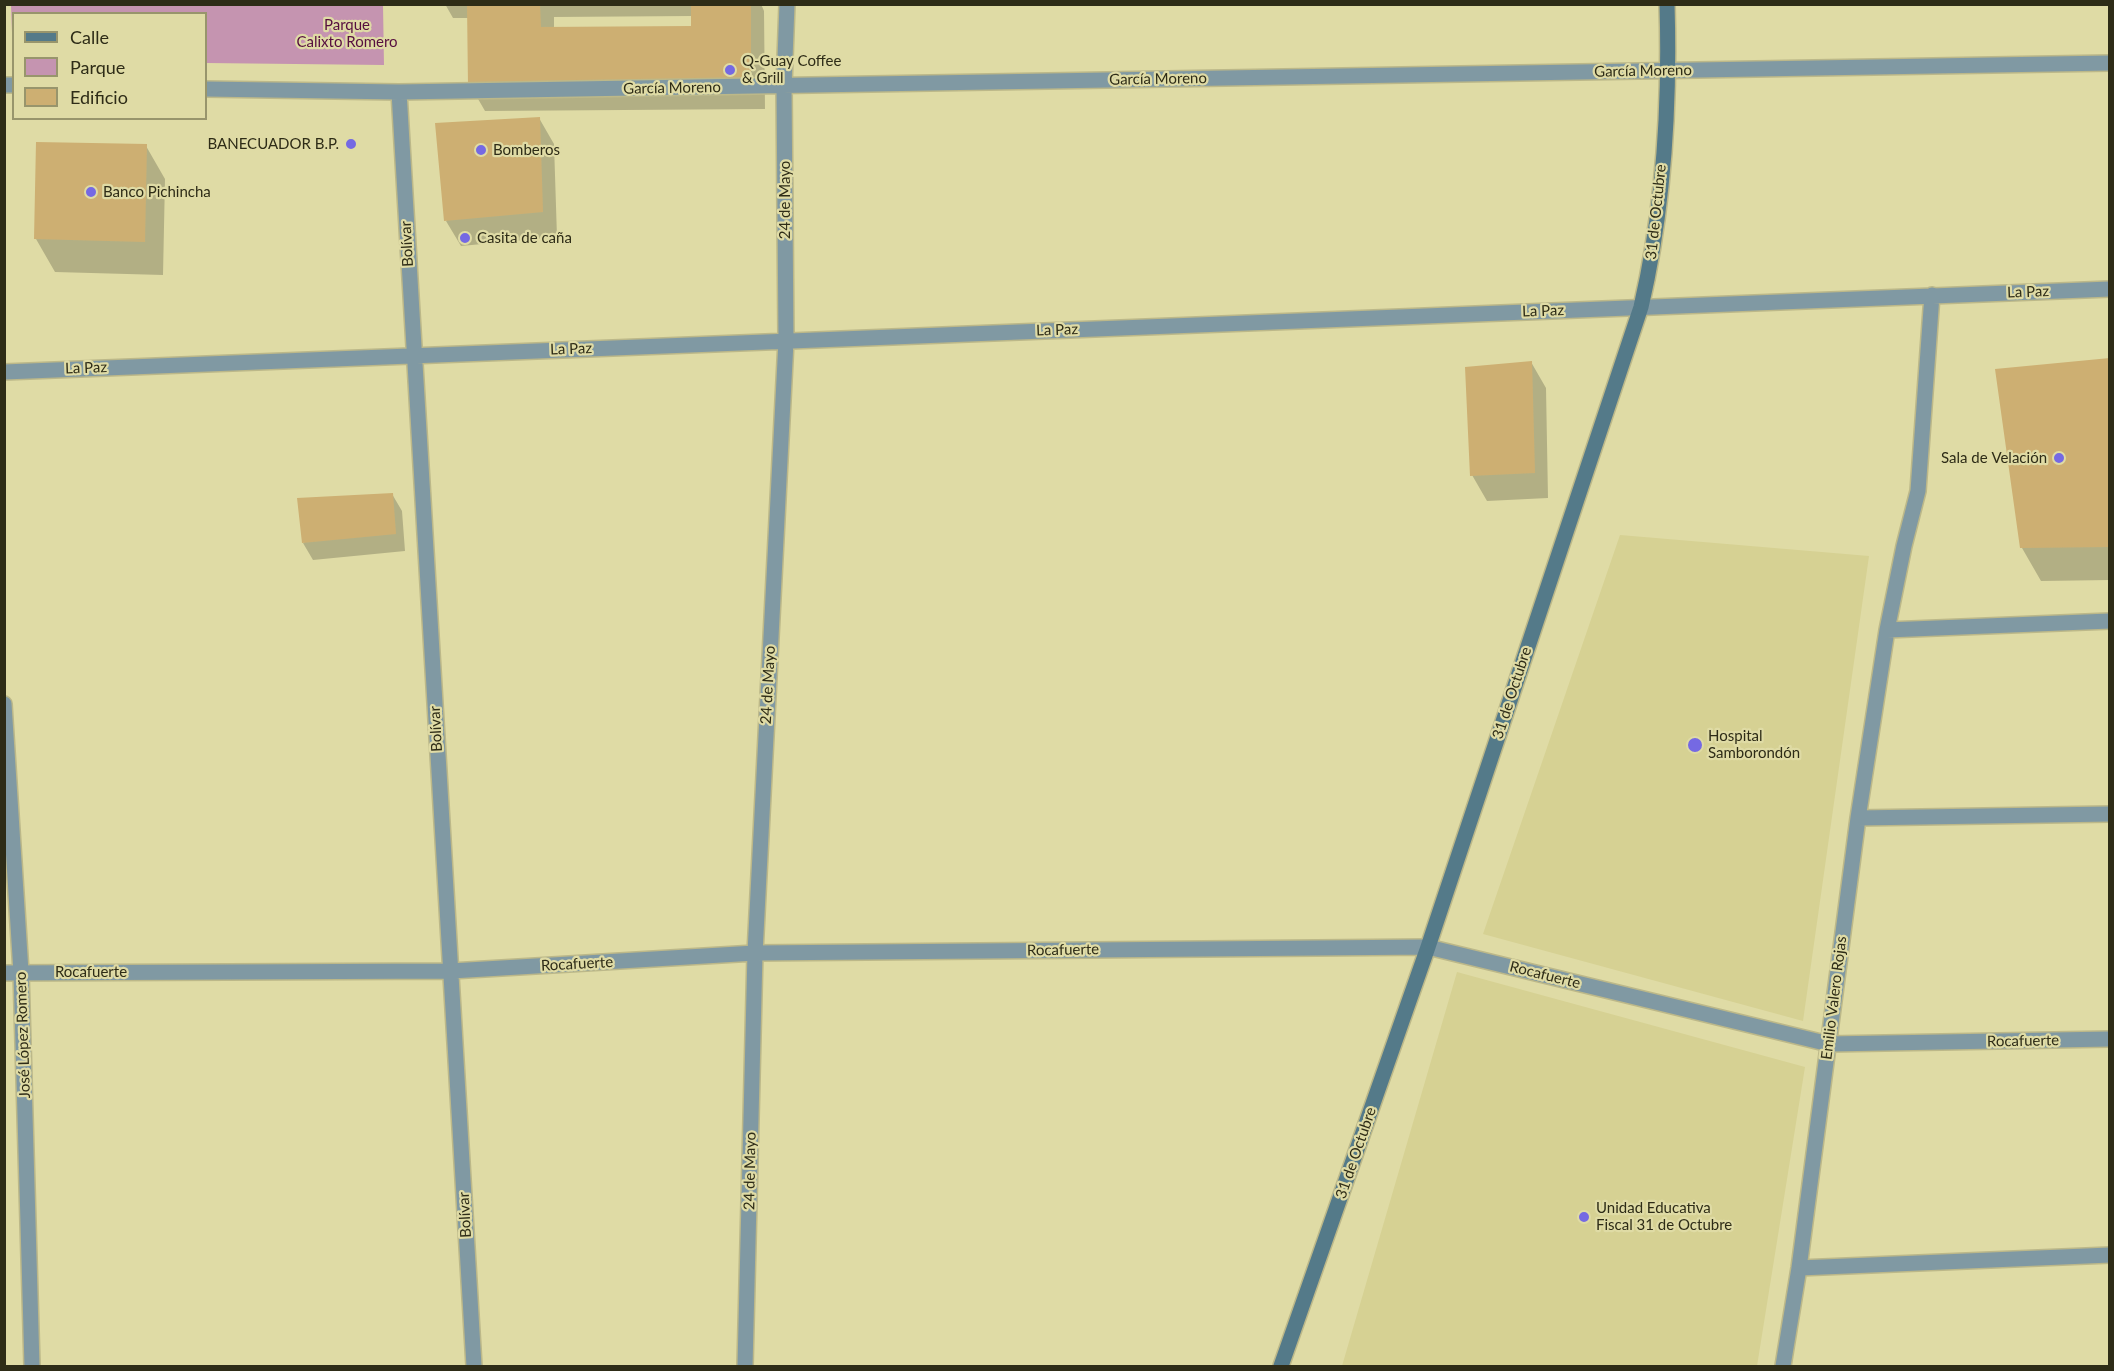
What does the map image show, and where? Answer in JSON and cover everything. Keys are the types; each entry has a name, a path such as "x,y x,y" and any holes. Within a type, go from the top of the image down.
{"street":[{"name":"24 de Mayo","path":"746,1366 754,953 786,341 784,86 787,4"},
{"name":"31 de Octubre","path":"1281,1366 1428,947 1641,307 1654,252 1669,71 1667,4"},
{"name":"García Moreno","path":"207,89 399,92 2109,63"},
{"name":"Bolívar","path":"399,92 474,1366"},
{"name":"La Paz","path":"4,372 2109,289"},
{"name":"Emilio Valero Rojas","path":"1783,1366 1800,1268 1858,818 1887,630 1918,491 1932,296"},
{"path":"1887,630 2109,621"},
{"name":"José López Romero","path":"4,704 21,972 32,1366"},
{"path":"1858,818 2109,814"},
{"name":"Rocafuerte","path":"4,973 451,971 754,953 1428,947 1828,1044 2109,1039"},
{"path":"1800,1268 2109,1255"}],"shaded area":[{"name":"Hospital Samborondón","path":"1620,535 1869,556 1803,1021 1483,934"},
{"name":"Unidad Educativa Fiscal 31 de Octubre","path":"1457,972 1805,1067 1757,1366 1342,1366"}],"green space":[{"name":"Parque Calixto Romero","path":"11,5 383,5 384,65 207,63 207,12 12,12 12,32"}],"building":[{"path":"467,4 540,4 541,27 691,26 691,4 751,4 751,84 468,86"},
{"path":"540,117 543,212 444,221 435,123"},
{"name":"Banco Pichincha","path":"36,142 147,144 145,242 34,239"},
{"name":"Sala de Velación","path":"2110,358 2110,547 2020,548 1995,369"},
{"path":"1532,361 1535,473 1470,476 1465,367"},
{"path":"393,493 396,534 302,543 297,498"}],"place":[{"name":"Q-Guay Coffee & Grill","path":"730,70"},
{"name":"BANECUADOR B.P.","path":"351,144"},
{"name":"Bomberos","path":"481,150"},
{"name":"Banco Pichincha","path":"91,192"},
{"name":"Casita de caña","path":"465,238"},
{"name":"Sala de Velación","path":"2059,458"},
{"name":"Hospital Samborondón","path":"1695,745"},
{"name":"Unidad Educativa Fiscal 31 de Octubre","path":"1584,1217"}]}
